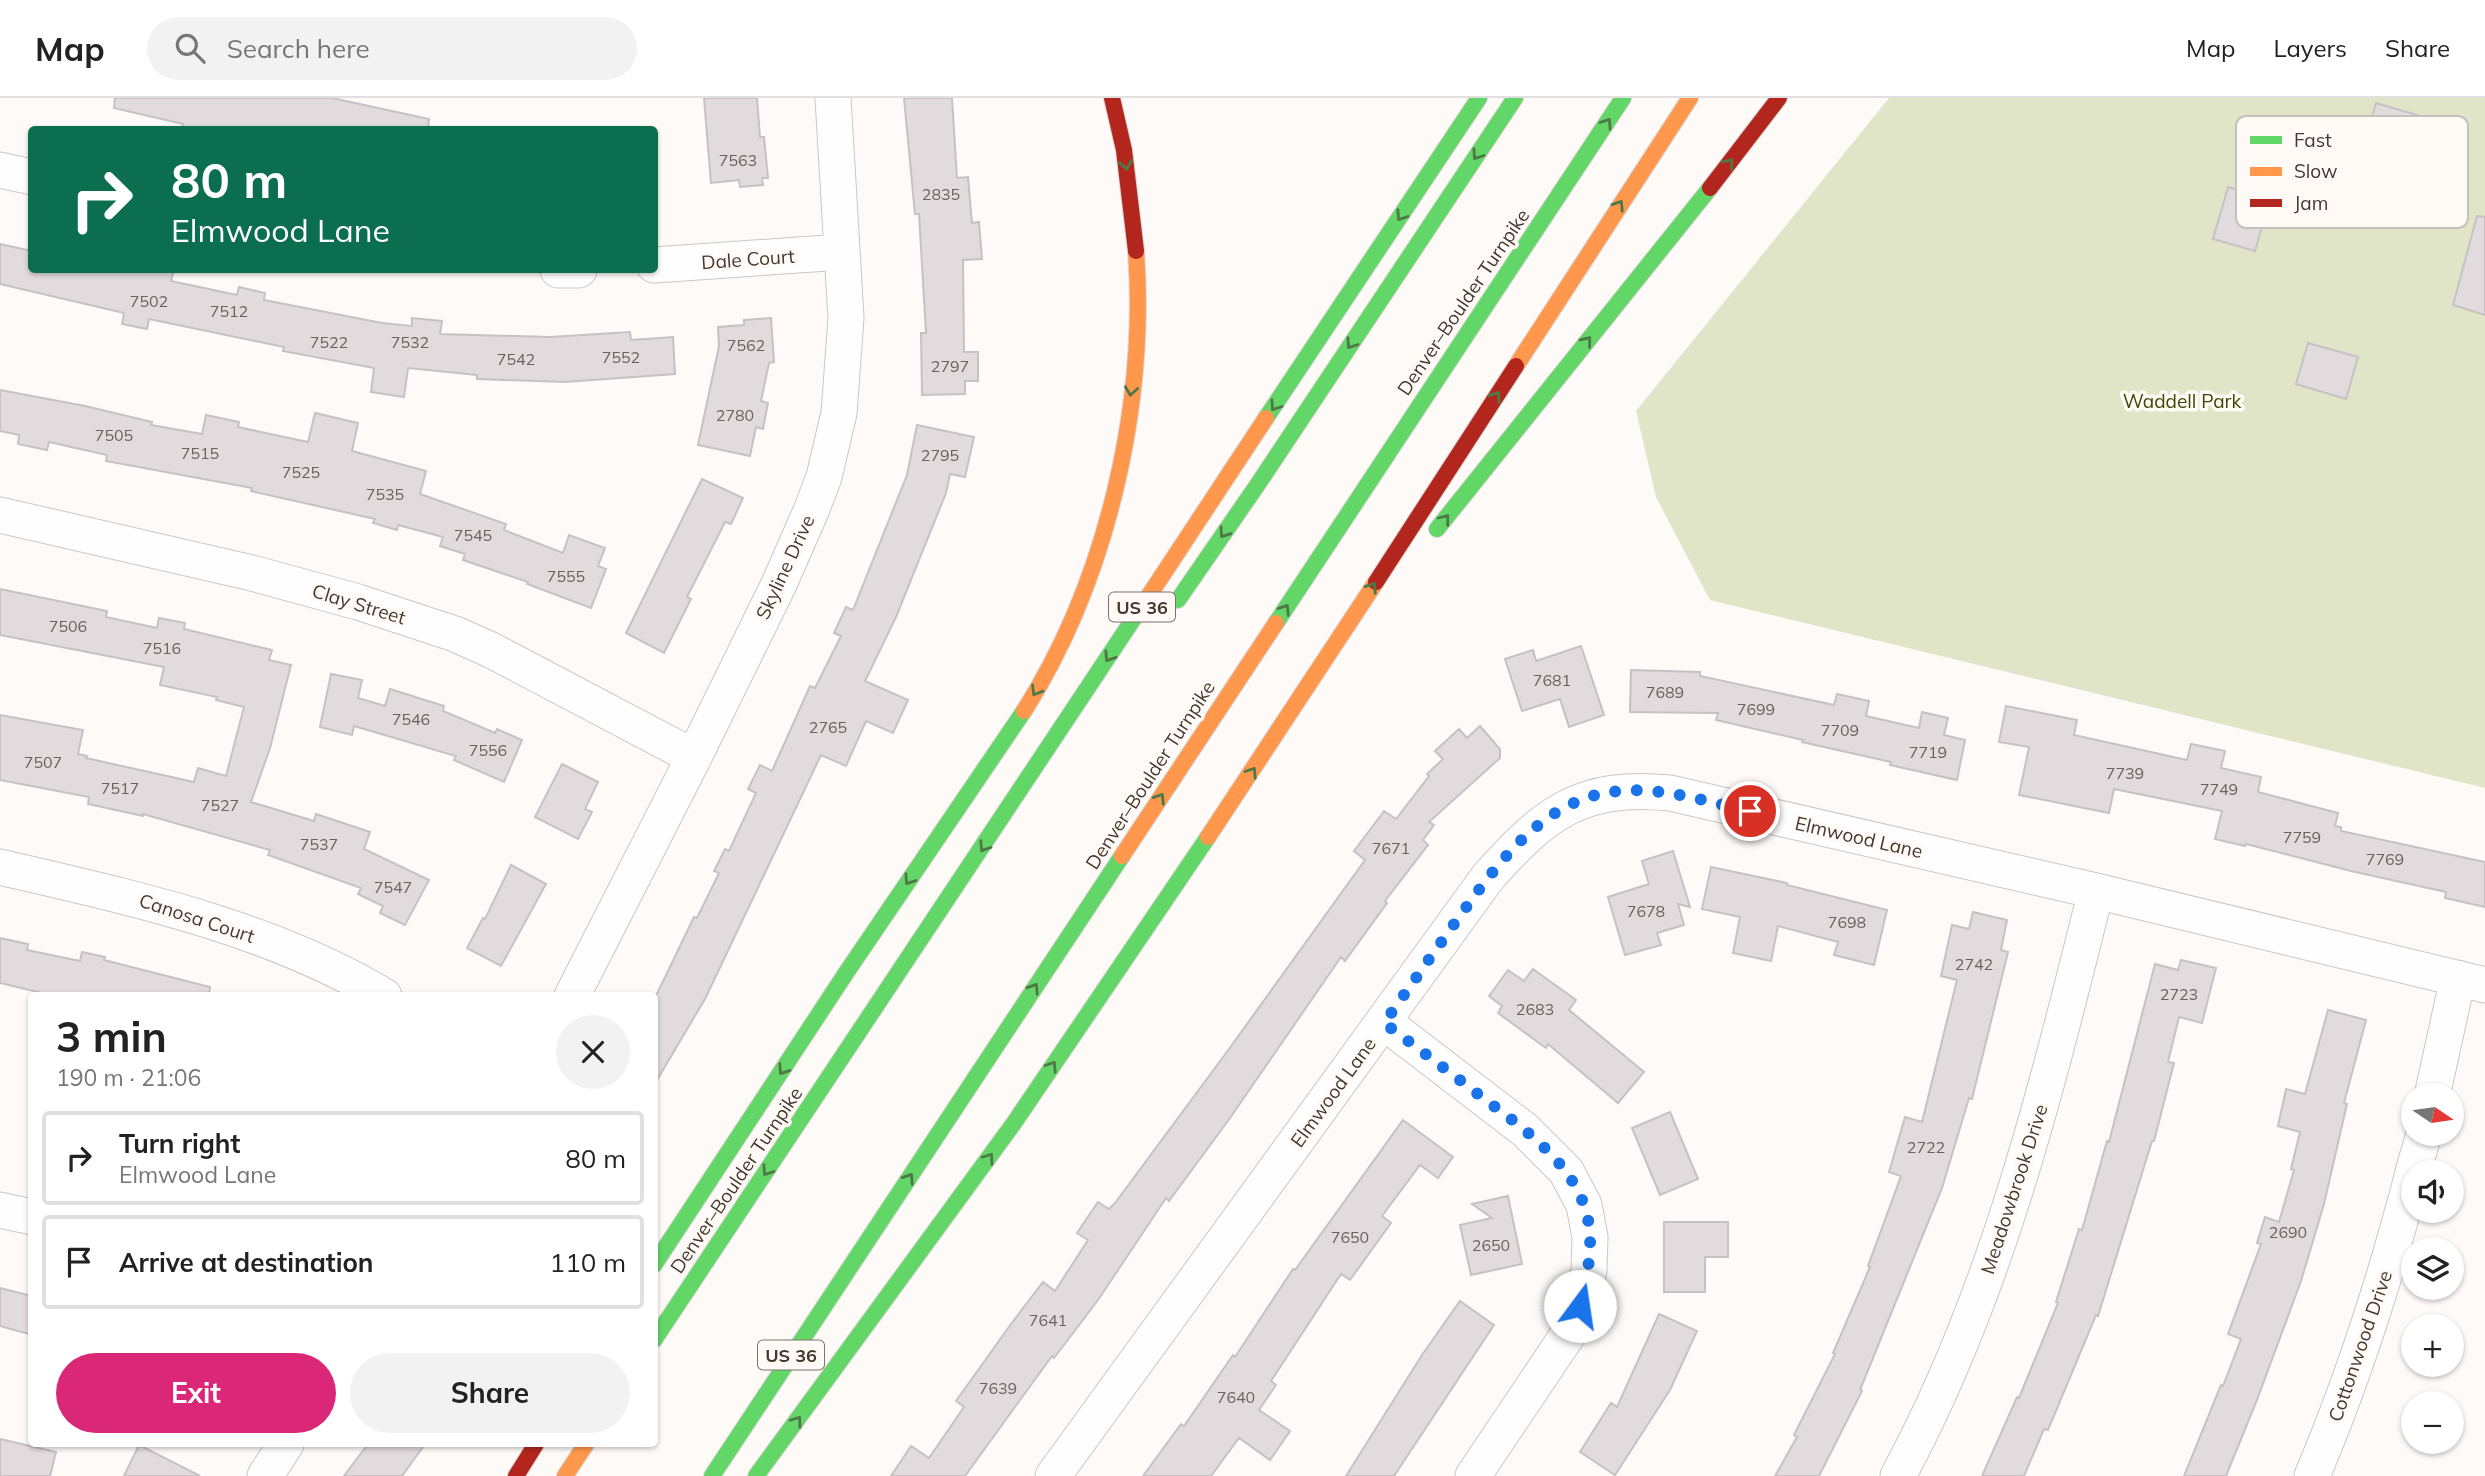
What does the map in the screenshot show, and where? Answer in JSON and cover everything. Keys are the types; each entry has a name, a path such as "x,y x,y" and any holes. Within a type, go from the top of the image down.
{"highway":[{"path":"658,1259 870,937 1017,722 1052,665 1078,608 1094,564 1115,489 1134,374 1137,328 1135,224 1112,98"},
{"name":"Denver–Boulder Turnpike","path":"658,1334 1479,98"},
{"path":"1170,611 1258,484 1515,98"},
{"name":"Denver–Boulder Turnpike","path":"712,1476 1623,98"},
{"path":"756,1476 1014,1123 1269,747 1690,98"},
{"path":"1428,540 1692,211 1779,98"},
{"path":"1461,344 1596,110"},
{"path":"1269,747 1395,584"},
{"path":"805,1114 1003,844"},
{"path":"722,1432 871,1235"},
{"path":"516,1476 535,1447"},
{"path":"565,1476 584,1447"}],"street":[{"name":"Skyline Drive","path":"574,992 779,584 824,477 839,414 845,346 833,98"},
{"path":"0,170 28,176"},
{"name":"Dale Court","path":"658,265 842,252"},
{"name":"Clay Street","path":"0,515 252,573 358,602 455,634 491,650 694,757"},
{"name":"Elmwood Lane","path":"1053,1476 1488,877 1522,839 1563,808 1587,798 1618,791 1670,793 2472,981"},
{"name":"Canosa Court","path":"0,867 137,899 238,929 317,960 377,992"},
{"name":"Meadowbrook Drive","path":"1898,1476 1915,1446 1952,1363 2016,1191 2048,1081 2096,891"},
{"path":"2437,1083 2472,981"},
{"path":"1384,1023 1525,1130 1566,1171 1584,1205 1590,1237 1589,1269 1580,1306 1567,1336 1473,1476"},
{"path":"0,1210 28,1216"},
{"name":"Cottonwood Drive","path":"2312,1476 2345,1399 2372,1321 2401,1216"},
{"path":"265,1476 284,1447"}],"green space":[{"name":"Waddell Park","path":"1889,98 2485,98 2485,788 1710,600 1656,497 1636,411"}],"building":[{"path":"115,98 332,98 429,119 428,126 183,126 114,108"},
{"path":"704,98 757,98 760,137 764,137 768,178 762,178 763,185 740,187 739,180 711,183"},
{"path":"904,98 952,98 957,178 968,177 972,223 979,222 982,259 963,260 964,352 978,352 978,381 965,381 965,394 922,395 921,333 926,333 919,214 915,214"},
{"path":"2376,103 2420,116 2372,116"},
{"path":"2228,187 2236,189 2236,228 2262,228 2255,251 2213,239"},
{"path":"2477,216 2485,217 2485,315 2453,305"},
{"path":"0,244 28,250 28,273 173,273 171,281 237,295 239,287 265,293 264,300 382,323 412,326 412,318 442,321 440,334 550,337 630,332 631,340 673,337 675,374 565,382 477,379 477,375 408,368 404,397 371,392 374,368 283,351 284,347 149,319 147,329 122,324 124,313 0,284"},
{"path":"771,318 774,362 769,363 761,401 768,403 763,429 756,427 750,456 698,445 719,346 718,327 744,325 744,320"},
{"path":"2308,343 2358,357 2346,399 2296,384"},
{"path":"0,390 85,406 152,422 151,425 202,434 206,415 239,422 238,427 308,442 315,413 358,423 352,451 426,471 420,494 506,524 504,530 563,553 569,535 605,548 598,566 606,569 591,608 527,584 528,582 463,560 465,554 440,546 443,537 398,525 397,530 373,523 375,519 251,491 252,488 106,461 107,455 49,442 47,450 18,444 19,435 0,431"},
{"path":"917,425 974,437 965,477 950,474 946,493 896,617 865,681 908,700 893,733 866,721 846,766 821,755 705,999 658,1078 658,992 694,917 697,918 719,873 714,871 725,849 729,851 756,793 748,789 760,765 772,771 810,686 815,688 841,636 834,633 846,607 853,610 907,475"},
{"path":"702,479 743,498 731,524 725,522 687,597 691,599 664,653 626,633"},
{"path":"0,589 107,611 106,617 157,628 159,618 185,623 184,629 272,650 269,660 291,665 270,748 251,802 314,821 316,814 370,832 364,849 429,880 405,925 380,913 383,906 358,894 361,888 268,855 270,850 143,814 88,804 89,797 0,780 0,715 83,730 78,754 87,756 86,758 194,782 198,768 226,776 244,707 216,700 217,697 160,685 164,667 0,635"},
{"path":"1581,646 1604,715 1569,727 1560,699 1522,711 1505,659 1533,650 1536,661"},
{"path":"1631,670 1700,672 1700,676 1834,705 1837,694 1869,701 1866,716 1919,728 1922,712 1948,718 1944,735 1965,740 1957,780 1716,720 1718,713 1630,712"},
{"path":"331,674 362,680 358,698 385,706 390,689 444,706 443,711 495,733 497,729 522,740 504,782 454,760 456,756 354,726 352,735 320,727"},
{"path":"2006,706 2077,720 2074,735 2187,760 2191,744 2225,751 2221,768 2261,777 2258,792 2338,813 2335,826 2341,827 2341,831 2485,862 2485,907 2445,898 2446,892 2215,839 2222,811 2114,789 2109,813 2019,795 2029,747 1999,742"},
{"path":"1480,726 1500,749 1500,758 1429,822 1434,825 1423,840 1428,845 1385,901 1387,903 1345,961 1341,957 1230,1118 1169,1201 1166,1198 1098,1300 1054,1358 1052,1356 965,1476 891,1476 911,1446 929,1458 964,1407 956,1401 1011,1324 1043,1282 1055,1291 1088,1240 1077,1233 1098,1202 1109,1209 1115,1203 1229,1049 1365,860 1354,851 1384,811 1396,819 1429,776 1427,774 1443,759 1435,751 1459,729 1467,738"},
{"path":"562,764 598,782 585,809 592,812 578,839 535,817"},
{"path":"1673,851 1690,907 1678,904 1684,925 1657,933 1661,945 1625,955 1608,897 1649,884 1642,861"},
{"path":"511,865 546,884 501,966 467,948 483,918 485,919"},
{"path":"1711,867 1787,883 1887,910 1874,965 1834,955 1838,942 1778,926 1771,961 1733,953 1740,917 1702,909"},
{"path":"1973,912 2007,920 2001,950 2008,952 1972,1099 1969,1098 1942,1188 1860,1390 1862,1391 1819,1476 1775,1476 1797,1437 1794,1435 1835,1354 1833,1353 1870,1267 1868,1266 1901,1176 1889,1172 1905,1117 1922,1122 1957,980 1941,976 1952,925 1969,929"},
{"path":"0,938 28,944 27,950 80,961 82,952 210,987 209,992 37,992 0,983"},
{"path":"2181,960 2216,968 2202,1023 2179,1017 2168,1062 2174,1063 2154,1141 2098,1316 2096,1315 2048,1430 2044,1429 2024,1476 1982,1476 2017,1397 2019,1398 2058,1303 2056,1302 2079,1229 2082,1230 2107,1141 2109,1142 2155,964 2178,970"},
{"path":"1533,969 1576,1000 1569,1010 1644,1072 1618,1103 1548,1044 1546,1048 1498,1013 1502,1006 1489,996 1508,970 1524,981"},
{"path":"2328,1010 2366,1020 2344,1103 2347,1104 2324,1204 2301,1281 2226,1476 2184,1476 2241,1339 2228,1334 2261,1244 2257,1243 2265,1217 2279,1222 2294,1170 2291,1169 2300,1132 2278,1126 2286,1089 2305,1094"},
{"path":"1670,1112 1698,1179 1660,1195 1632,1128"},
{"path":"1403,1120 1453,1157 1438,1178 1420,1165 1382,1216 1391,1223 1350,1280 1341,1274 1271,1381 1276,1385 1259,1410 1290,1431 1270,1460 1239,1438 1211,1476 1143,1476 1181,1424 1184,1426 1233,1355 1235,1357 1293,1269 1295,1270"},
{"path":"1508,1196 1522,1264 1471,1275 1460,1225 1492,1218 1472,1204"},
{"path":"1664,1222 1728,1222 1728,1257 1705,1257 1705,1292 1664,1292"},
{"path":"0,1288 28,1295 28,1334 0,1326"},
{"path":"1460,1301 1494,1325 1394,1476 1346,1476 1422,1355"},
{"path":"1659,1314 1697,1331 1670,1390 1615,1475 1580,1452 1611,1403 1617,1407"},
{"path":"0,1439 56,1452 50,1476 0,1476"},
{"path":"138,1447 143,1447 200,1476 124,1476"},
{"path":"366,1447 423,1447 402,1476 344,1476"}],"traffic: fast":[{"path":"1266,418 1479,98"},
{"path":"1178,600 1515,98"},
{"path":"1276,623 1623,98"},
{"path":"1437,529 1710,188"},
{"path":"658,1334 1148,597"},
{"path":"658,1259 846,973 1024,711"},
{"path":"756,1476 1014,1123 1208,837"},
{"path":"712,1476 1122,856"}],"traffic: slow":[{"path":"1516,366 1690,98"},
{"path":"1024,711 1053,660 1078,606 1099,549 1115,490 1135,370 1138,310 1136,251"},
{"path":"1148,597 1266,418"},
{"path":"1208,837 1376,582"},
{"path":"1122,856 1276,623"},
{"path":"565,1476 584,1447"}],"traffic: jam":[{"path":"1112,98 1124,150 1136,251"},
{"path":"1710,188 1779,98"},
{"path":"1376,582 1516,366"},
{"path":"516,1476 534,1447"}],"route":[{"path":"1580,1306 1589,1269 1590,1237 1584,1205 1566,1171 1525,1130 1384,1023 1488,877 1522,839 1563,808 1587,798 1618,791 1646,791 1670,793 1750,811"}]}
